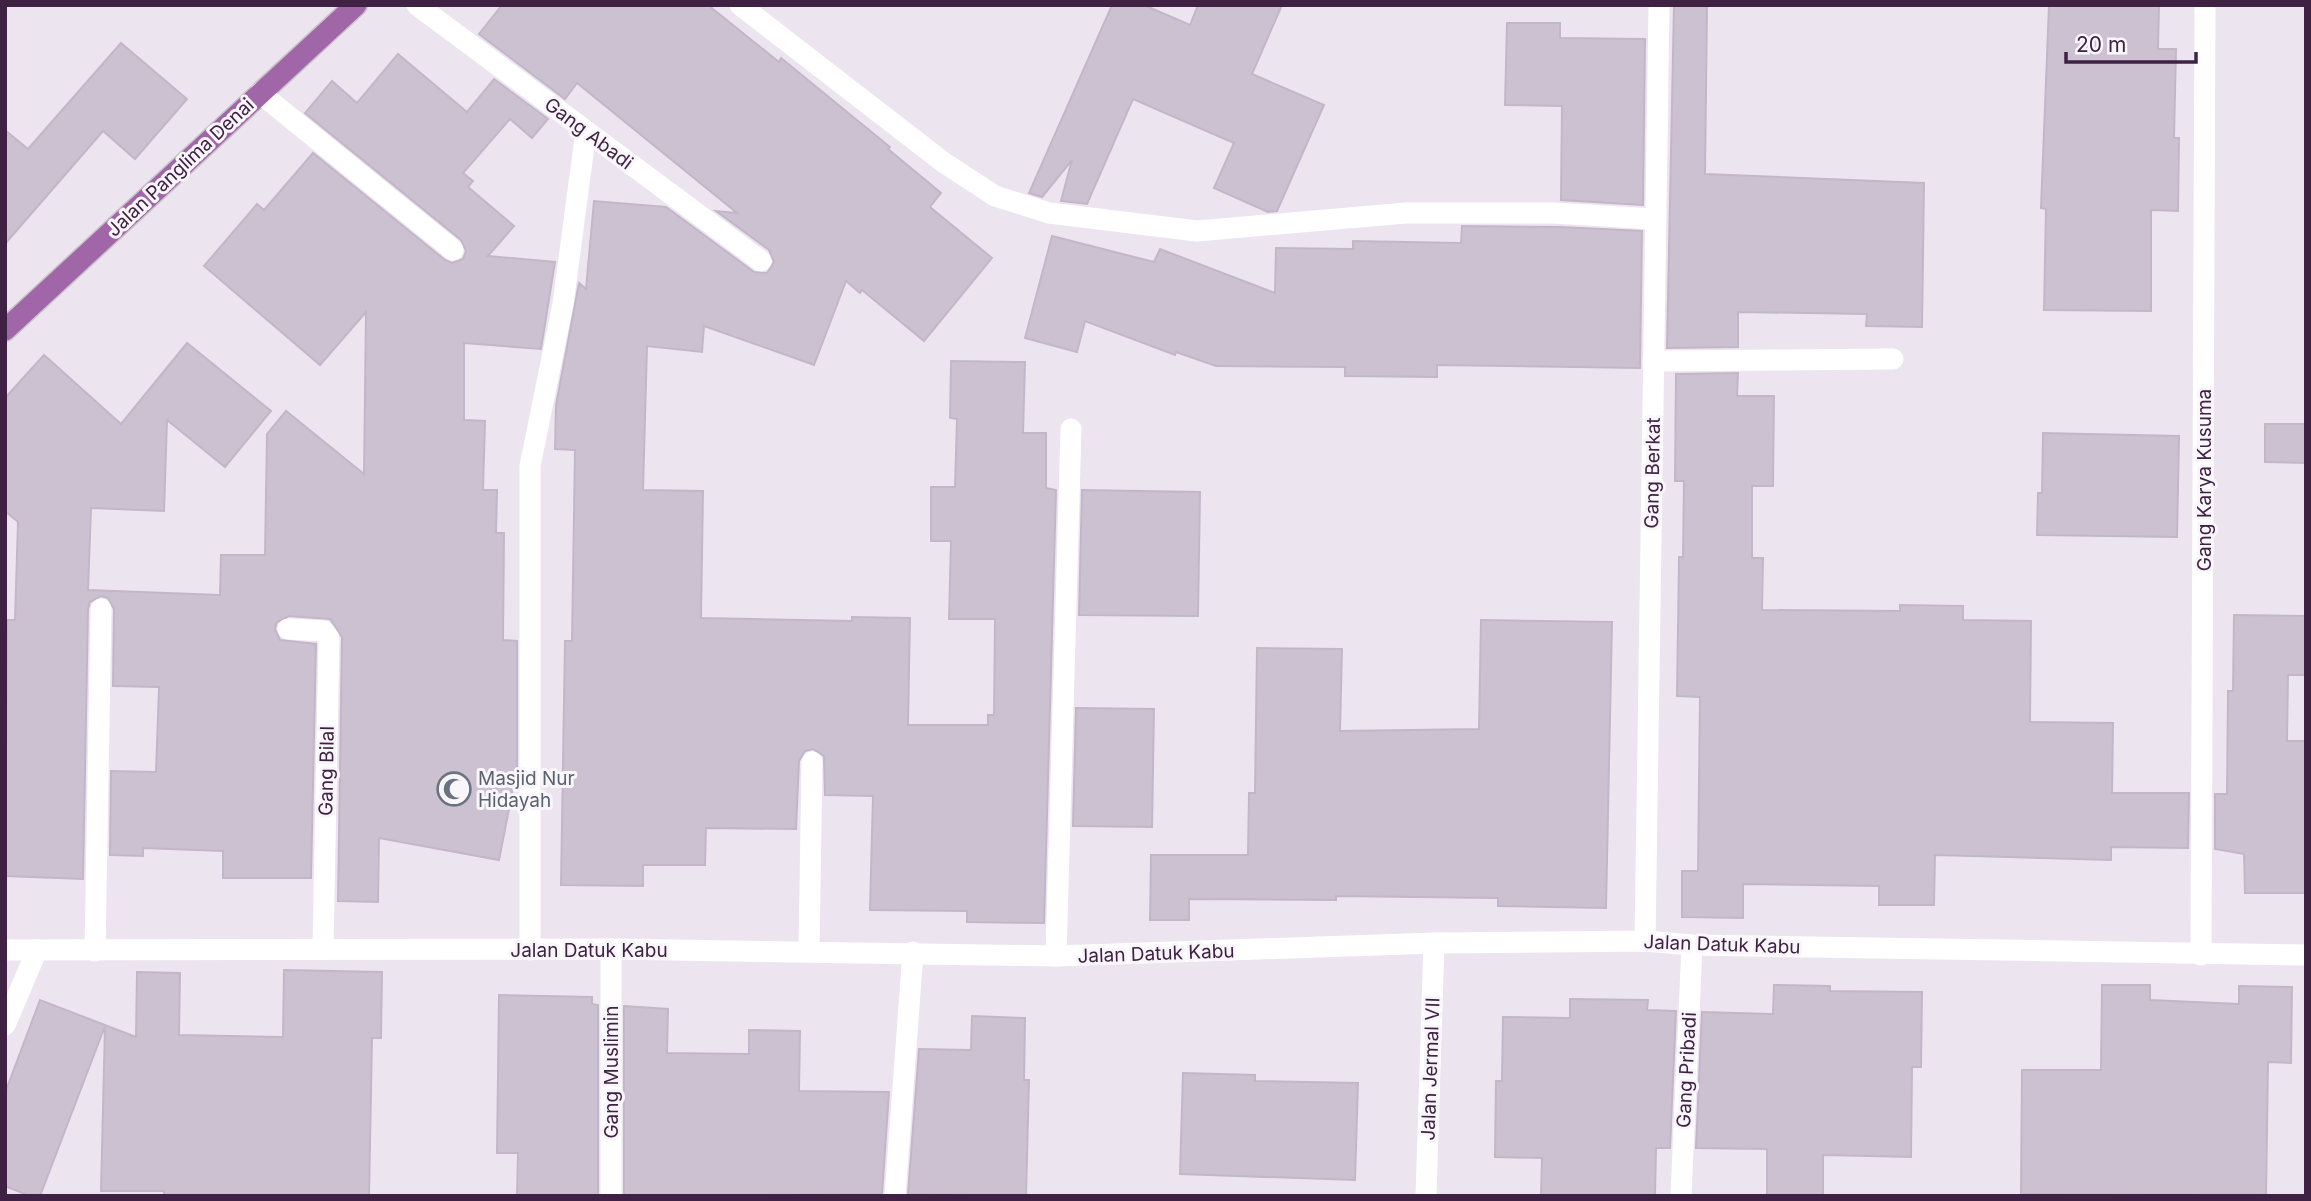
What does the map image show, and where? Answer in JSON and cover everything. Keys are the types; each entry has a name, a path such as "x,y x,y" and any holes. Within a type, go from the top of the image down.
{"main road":[{"name":"Jalan Panglima Denai","path":"5,330 356,5"}],"street":[{"name":"Gang Abadi","path":"417,5 761,261"},
{"path":"740,5 943,162 995,196 1049,214 1197,231 1406,213 1553,214 1654,219"},
{"name":"Gang Berkat","path":"1645,941 1659,5"},
{"name":"Gang Karya Kusuma","path":"2202,955 2205,5"},
{"path":"260,93 453,250"},
{"path":"530,950 530,466 563,304 586,131"},
{"path":"1653,361 1893,359"},
{"path":"1056,956 1071,429"},
{"path":"95,951 100,609"},
{"name":"Gang Bilal","path":"289,629 324,631 329,638 323,948"},
{"path":"809,951 812,762"},
{"name":"Jalan Datuk Kabu","path":"5,950 611,949 1056,956 1434,943 1645,941 1692,945 2306,955"},
{"name":"Jalan Jermal VII","path":"1426,1196 1434,943"},
{"name":"Gang Pribadi","path":"1681,1196 1692,945"},
{"name":"Gang Muslimin","path":"611,949 611,1196"},
{"path":"5,1025 37,950"},
{"path":"895,1196 914,952"}],"building":[{"path":"502,5 708,5 779,62 781,58 890,147 888,149 941,193 930,207 992,258 924,341 862,290 860,293 846,281 814,365 704,326 702,352 647,346 643,490 703,491 701,618 852,621 852,617 910,618 908,725 988,725 988,715 994,715 995,619 949,619 951,541 931,541 931,487 955,487 957,419 950,418 951,361 1025,362 1023,433 1046,433 1046,488 1056,490 1044,923 967,922 967,911 870,910 873,796 825,795 824,756 813,749 805,751 799,761 796,829 706,828 705,865 643,865 643,886 561,885 565,641 572,641 575,450 555,449 556,405 579,283 586,289 594,201 666,207 754,272 767,273 774,262 769,250 716,211 737,213 577,83 565,99 479,34"},
{"path":"1112,5 1144,5 1190,25 1198,5 1282,5 1252,74 1324,105 1277,211 1268,212 1214,188 1234,143 1133,99 1087,204 1061,201 1072,160 1042,197 1029,193"},
{"path":"1674,5 1707,5 1705,174 1924,183 1922,327 1866,326 1867,314 1738,312 1738,347 1667,348"},
{"path":"2049,5 2159,5 2158,49 2176,49 2174,138 2179,138 2178,211 2151,210 2151,311 2044,310 2046,209 2041,208"},
{"path":"1507,23 1560,23 1560,38 1645,39 1643,205 1561,200 1562,106 1505,105"},
{"path":"121,43 187,99 135,159 103,131 5,244 5,130 28,149"},
{"path":"398,54 467,112 494,79 548,119 532,138 510,119 463,173 473,181 468,187 514,226 488,256 555,262 541,349 464,343 464,420 485,421 483,490 497,490 496,533 504,533 503,640 517,641 517,768 499,860 379,838 378,902 338,901 342,637 330,619 289,616 277,622 275,629 280,640 316,644 311,878 223,878 223,851 143,848 143,856 110,855 111,771 156,772 159,687 113,686 114,609 108,598 101,596 90,602 88,609 83,879 5,876 7,620 15,620 18,522 5,511 5,398 44,355 121,424 187,343 271,411 225,467 167,420 164,511 91,508 88,590 220,595 221,555 265,555 267,434 286,411 364,474 366,312 320,365 204,266 257,204 264,210 313,153 445,260 452,263 463,259 466,251 461,240 305,113 332,81 357,103"},
{"path":"1462,226 1642,231 1640,368 1437,365 1437,377 1345,376 1345,367 1216,366 1176,352 1175,355 1085,321 1077,352 1025,338 1052,236 1154,262 1160,249 1275,293 1276,248 1353,249 1353,241 1461,243"},
{"path":"1738,373 1737,396 1774,396 1773,486 1752,486 1752,558 1763,558 1762,610 1900,611 1900,605 1963,606 1963,620 2031,621 2030,722 2113,723 2112,793 2189,793 2188,848 2111,847 2111,860 1935,855 1934,905 1879,905 1879,886 1743,884 1743,918 1682,917 1682,871 1698,871 1700,697 1677,696 1679,557 1683,557 1684,481 1675,481 1676,374"},
{"path":"2265,424 2306,424 2306,463 2265,462"},
{"path":"2043,433 2179,436 2177,537 2037,535 2038,493 2042,493"},
{"path":"1082,490 1200,492 1198,616 1079,615"},
{"path":"2234,615 2306,616 2306,675 2288,675 2287,741 2306,741 2306,893 2245,893 2244,854 2215,849 2215,794 2227,794 2228,691 2233,691"},
{"path":"1481,620 1612,622 1606,908 1498,906 1498,898 1336,896 1336,900 1189,899 1189,920 1150,920 1151,855 1248,855 1249,793 1255,793 1257,648 1342,649 1340,731 1479,729"},
{"path":"1076,708 1154,709 1152,827 1073,826"},
{"path":"284,970 382,972 381,1038 372,1038 369,1196 164,1196 164,1191 101,1191 105,1026 40,1196 30,1196 5,1186 5,1093 40,1000 136,1037 137,972 180,973 179,1035 283,1037"},
{"path":"1774,985 1830,986 1830,991 1922,992 1921,1067 1912,1067 1911,1157 1823,1155 1823,1196 1767,1196 1767,1149 1696,1148 1702,1012 1773,1014"},
{"path":"2102,985 2150,985 2150,1000 2239,1004 2239,986 2292,987 2291,1063 2268,1062 2266,1195 2021,1194 2022,1070 2101,1070"},
{"path":"499,995 592,997 592,1004 598,1005 598,1196 517,1196 518,1153 497,1153"},
{"path":"1570,999 1648,1000 1647,1010 1676,1011 1670,1148 1656,1148 1655,1196 1541,1196 1542,1158 1495,1157 1496,1081 1502,1081 1503,1017 1570,1018"},
{"path":"624,1006 668,1009 667,1053 749,1054 749,1030 800,1031 799,1091 889,1092 882,1194 624,1196"},
{"path":"972,1016 1025,1018 1024,1080 1029,1080 1026,1196 908,1194 919,1049 971,1050"},
{"path":"1183,1073 1255,1075 1255,1081 1358,1083 1355,1180 1180,1174"}],"place":[{"name":"Masjid Nur Hidayah","path":"454,789"}]}
